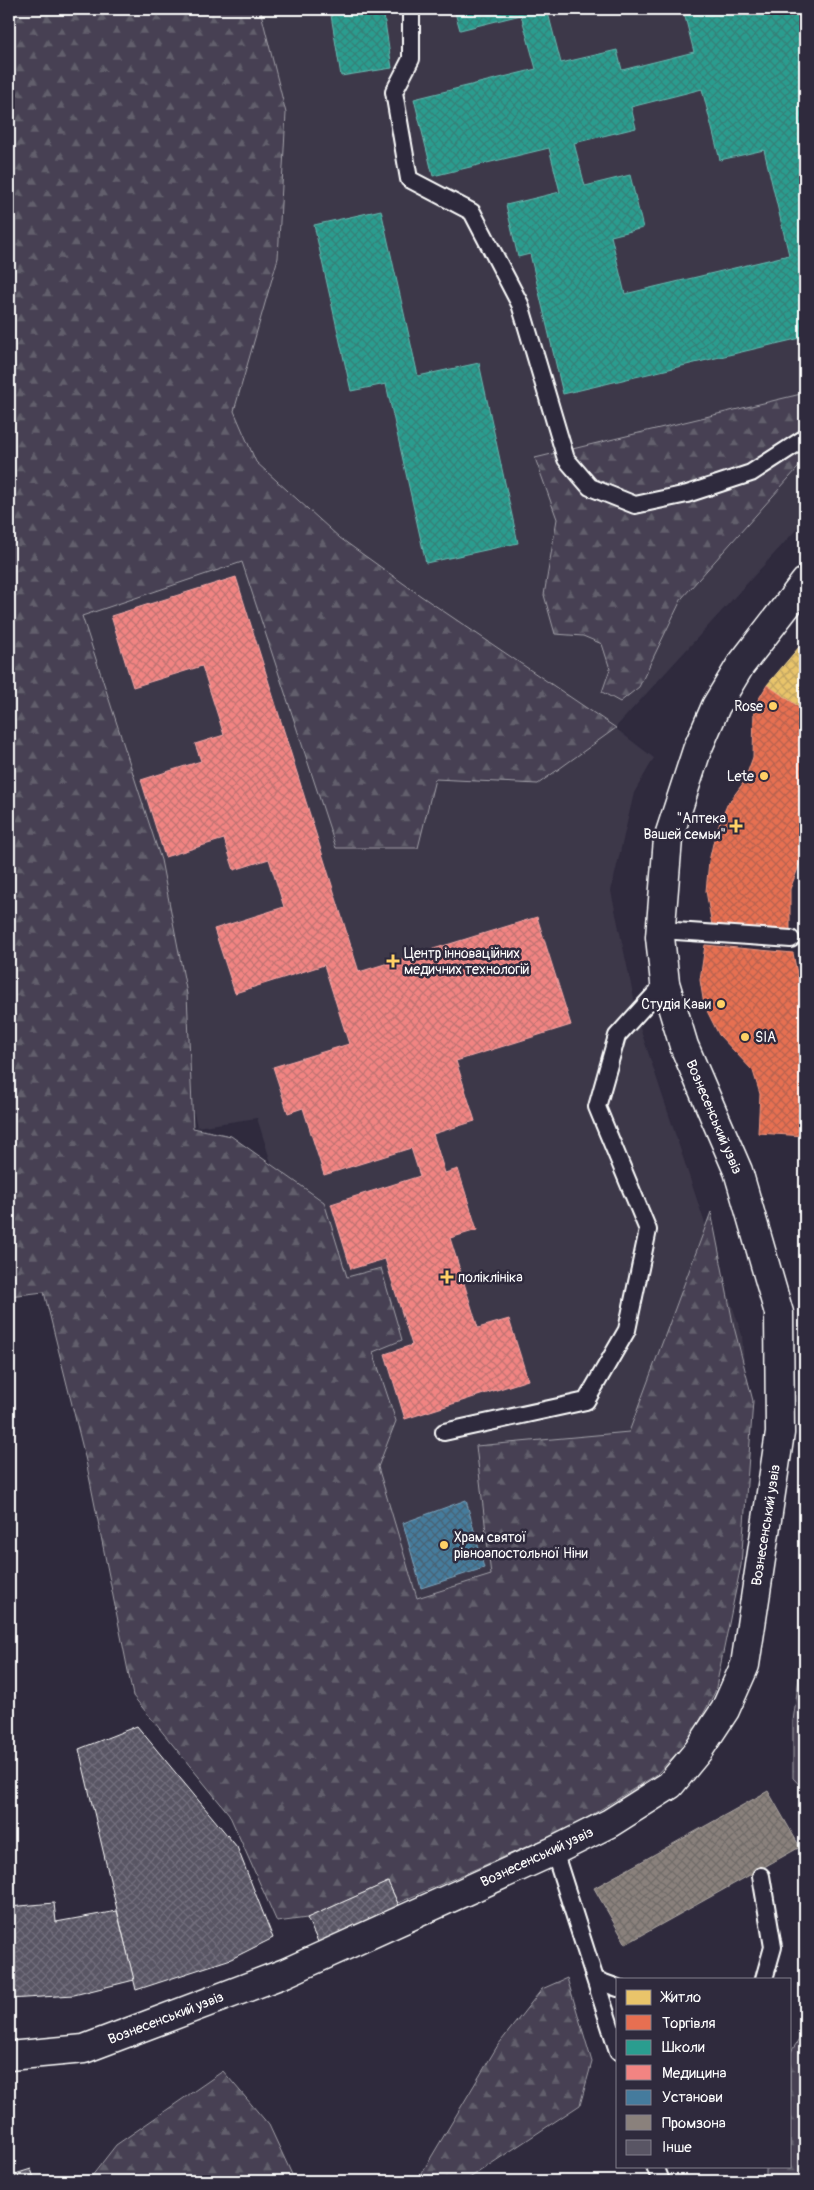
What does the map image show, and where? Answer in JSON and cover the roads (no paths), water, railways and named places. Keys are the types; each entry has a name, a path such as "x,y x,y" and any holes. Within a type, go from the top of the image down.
{"street":[{"name":"Вознесенський узвіз","path":"9,2056 84,2049 285,1973 610,1823 670,1785 698,1751 724,1710 745,1665 780,1433 779,1313 738,1171 684,1046 665,984 660,945 661,930 668,839 697,750 716,706 740,666 805,582"}],"lane":[{"path":"411,9 411,60 394,92 409,179 472,212 520,304 566,458 590,487 635,505 687,494 751,473 805,438"},
{"path":"661,930 790,939"},
{"path":"444,1432 586,1401 627,1330 648,1230 597,1107 617,1036 665,984"},
{"path":"554,1850 616,2045"},
{"path":"761,1876 773,1948 764,1978"},
{"path":"596,1980 616,1987"},
{"path":"656,2168 661,2181"}],"place":[{"name":"Rose","path":"773,706"},
{"name":"Lete","path":"764,776"},
{"name":"\"Аптека Вашей семьи\"","path":"736,826"},
{"name":"Центр інноваційних медичних технологій","path":"393,961"},
{"name":"Студія Кави","path":"721,1004"},
{"name":"SIA","path":"745,1037"},
{"name":"поліклініка","path":"447,1277"},
{"name":"Храм святої рівноапостольної Ніни","path":"444,1545"}]}
